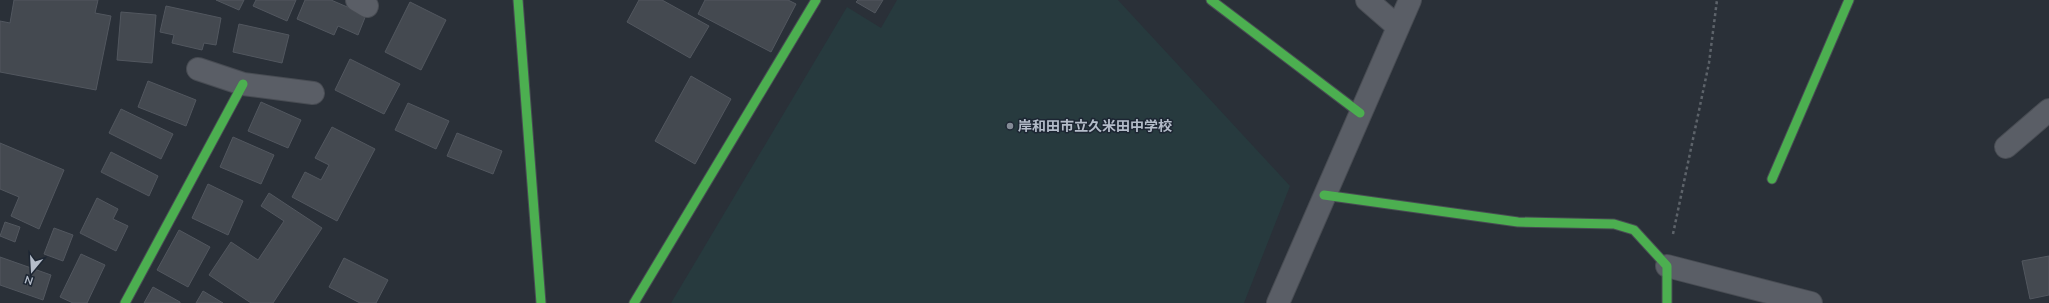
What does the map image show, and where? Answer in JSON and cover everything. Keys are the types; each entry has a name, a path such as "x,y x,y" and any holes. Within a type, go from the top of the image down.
{"street":[{"path":"518,0 541,303"},
{"path":"634,303 816,0"},
{"path":"1211,0 1360,113"},
{"path":"1367,0 1398,27"},
{"path":"1278,303 1410,0"},
{"path":"1772,178 1849,0"},
{"path":"198,69 243,84 313,93"},
{"path":"125,303 243,84"},
{"path":"2006,147 2049,110"},
{"path":"1324,195 1518,222 1614,224 1634,230 1667,266 1811,303"},
{"path":"1667,266 1667,303"}],"path":[{"path":"1667,266 1709,63 1717,0"}],"green space":[{"name":"岸和田市立久米田中学校","path":"897,0 1118,0 1290,186 1244,303 671,303 847,7 881,28"}],"building":[{"path":"14,0 98,0 95,13 111,16 96,90 0,72 0,21 10,23"},
{"path":"216,0 244,0 239,10"},
{"path":"256,0 296,0 287,21 253,6"},
{"path":"305,0 331,0 366,15 358,35 338,26 334,35 297,19"},
{"path":"639,0 662,0 709,26 690,58 627,22"},
{"path":"705,0 788,0 796,4 771,52 698,14"},
{"path":"858,0 883,0 875,13 856,2"},
{"path":"410,2 446,20 421,70 385,52"},
{"path":"166,6 221,18 216,45 204,43 202,50 172,43 174,35 160,32"},
{"path":"121,12 156,15 152,63 117,60"},
{"path":"239,24 289,35 282,63 233,52"},
{"path":"350,59 400,84 384,114 335,90"},
{"path":"691,76 731,99 695,164 655,141"},
{"path":"148,81 196,100 186,126 138,107"},
{"path":"261,102 301,120 288,148 248,131"},
{"path":"408,103 449,121 436,149 395,130"},
{"path":"121,109 173,134 161,159 109,133"},
{"path":"332,127 375,149 337,221 292,197 305,172 321,180 329,165 315,158"},
{"path":"457,133 502,151 493,174 447,156"},
{"path":"233,137 274,155 261,184 220,167"},
{"path":"0,143 64,170 39,229 11,216 19,197 0,189"},
{"path":"111,152 158,176 149,196 101,172"},
{"path":"208,184 243,201 228,235 192,218"},
{"path":"269,193 322,228 273,303 251,303 209,275 231,242 258,260 284,221 261,206"},
{"path":"97,198 118,209 113,219 128,226 116,251 80,233"},
{"path":"5,222 20,227 15,242 0,236"},
{"path":"54,228 73,235 63,261 44,254"},
{"path":"179,230 210,247 188,287 157,270"},
{"path":"81,254 105,265 87,303 73,303 60,297"},
{"path":"2049,256 2049,295 2030,299 2022,261"},
{"path":"0,257 51,275 43,300 0,285"},
{"path":"344,258 388,280 376,303 360,303 329,287"},
{"path":"153,287 180,302 180,303 144,303"},
{"path":"203,291 223,303 196,303"}],"traffic: fast":[{"path":"518,0 541,303"},
{"path":"634,303 816,0"},
{"path":"1211,0 1360,113"},
{"path":"1772,179 1849,0"},
{"path":"125,303 243,84"},
{"path":"1324,195 1518,222 1614,224 1634,230 1667,266 1667,303"}],"place":[{"name":"岸和田市立久米田中学校","path":"1010,126"}]}
